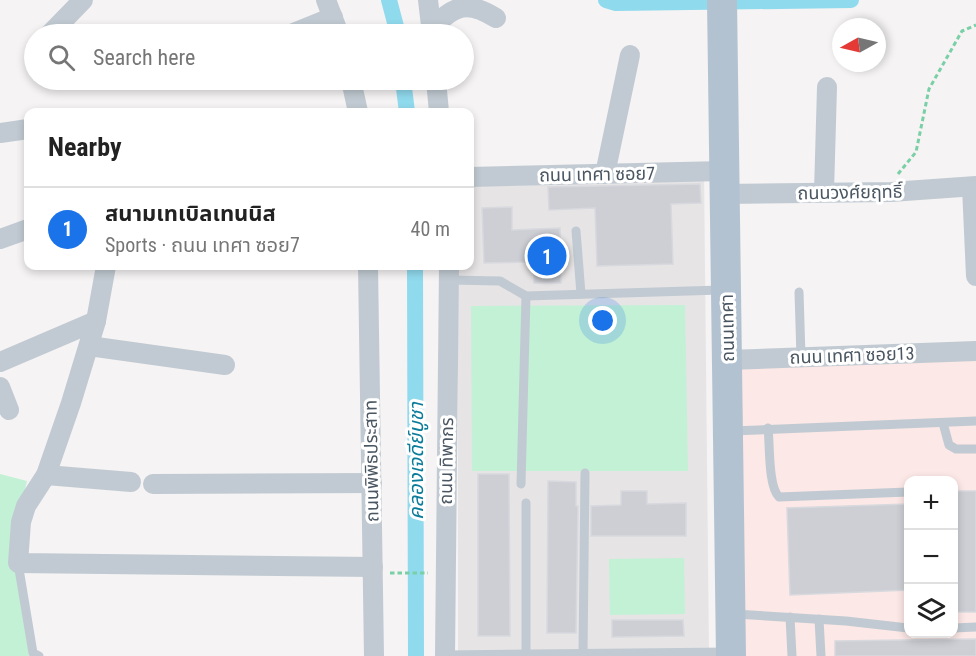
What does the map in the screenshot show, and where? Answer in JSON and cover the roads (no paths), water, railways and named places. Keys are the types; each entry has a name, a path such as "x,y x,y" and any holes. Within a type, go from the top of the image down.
{"main road":[{"name":"ถนนเทศา","path":"722,0 731,654"}],"street":[{"path":"60,24 83,0"},
{"path":"428,0 431,24"},
{"path":"438,24 445,15 465,6 480,8 496,18"},
{"path":"316,24 333,17"},
{"path":"605,174 630,55"},
{"path":"824,192 827,87"},
{"path":"353,90 357,108"},
{"path":"437,90 439,108"},
{"path":"0,133 24,130"},
{"name":"ถนน เทศา ซอย7","path":"474,177 605,174 724,183"},
{"name":"ถนนวงศ์ยฤทธิ์","path":"724,183 824,192 891,192 974,187"},
{"path":"974,187 976,276"},
{"path":"0,239 24,230"},
{"path":"105,270 89,346 46,475 26,506 21,522 18,563 378,570"},
{"name":"ถนนพิพิธประสาท","path":"368,270 372,483 378,570 374,656"},
{"name":"ถนน ทิพากร","path":"445,655 449,273"},
{"path":"0,363 96,321"},
{"path":"89,346 225,365"},
{"name":"ถนน เทศา ซอย13","path":"728,360 976,351"},
{"path":"0,387 9,410"},
{"path":"46,475 131,482"},
{"path":"153,484 372,483"}],"lane":[{"path":"576,231 581,294"},
{"path":"449,273 500,281 526,296 726,290"},
{"path":"799,292 801,357"},
{"path":"521,484 526,296"},
{"path":"729,431 976,421"},
{"path":"943,423 949,445 956,449 976,449"},
{"path":"768,428 773,486 779,497 904,492"},
{"path":"583,655 585,474"},
{"path":"526,503 526,656"},
{"path":"18,563 28,632 33,653 39,656"},
{"path":"731,614 819,619 904,628"},
{"path":"790,617 792,656"},
{"path":"819,619 821,656"},
{"path":"958,628 976,627"},
{"path":"445,655 731,654"}],"waterway":[{"name":"คลองเจดีย์บูชา","path":"389,0 395,24"},
{"path":"606,0 616,3 851,0"},
{"name":"คลองเจดีย์บูชา","path":"404,90 406,108"},
{"name":"คลองเจดีย์บูชา","path":"415,270 416,656"}],"place":[{"name":"สนามเทเบิลเทนนิส","path":"547,256"}]}
